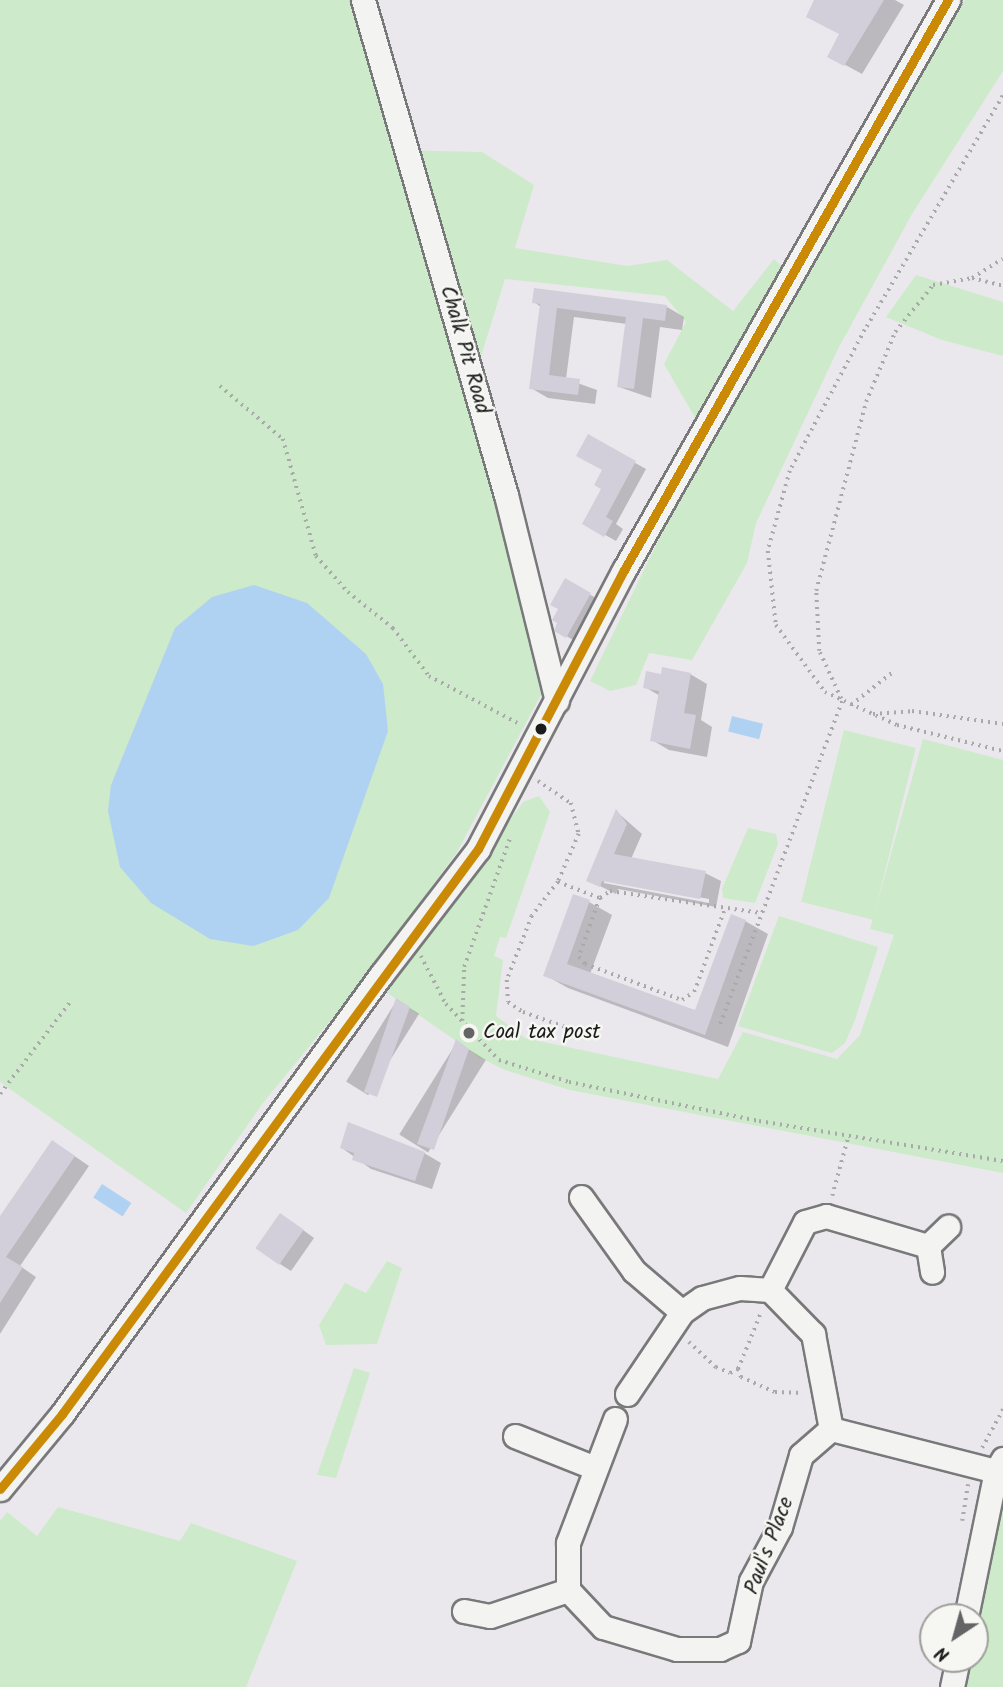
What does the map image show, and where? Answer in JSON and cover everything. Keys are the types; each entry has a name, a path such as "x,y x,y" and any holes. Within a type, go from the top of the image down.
{"street":[{"name":"Chalk Pit Road","path":"363,0 506,495 557,701"},
{"path":"0,1489 62,1414 478,849 624,570 948,0"},
{"path":"581,1197 634,1271 678,1318"},
{"path":"770,1290 805,1222 826,1216 928,1247"},
{"path":"928,1247 948,1227"},
{"path":"928,1247 932,1272"},
{"path":"627,1394 678,1318 702,1298 740,1288 770,1290 813,1334 831,1429 972,1465 1000,1465 970,1603"},
{"path":"464,1611 490,1616 568,1590 568,1543 594,1468 615,1419"},
{"name":"Paul's Place","path":"568,1590 603,1627 637,1640 677,1649 720,1649 738,1641 751,1581 780,1528 801,1455 831,1429"},
{"path":"515,1436 594,1468"}],"path":[{"path":"1003,96 866,330 790,471 768,551 776,625 825,692 871,714 949,740 1003,751"},
{"path":"720,1024 842,701 818,651 816,591 866,402 895,332 933,285 972,278 1003,259"},
{"path":"972,278 1003,286"},
{"path":"220,386 283,439 316,556 348,592 393,628 429,676 539,735"},
{"path":"850,705 893,672"},
{"path":"871,714 912,711 1003,724"},
{"path":"520,773 551,787 571,803 579,821 579,834 558,882 532,916 508,980 508,1002 523,1012 588,1035"},
{"path":"462,1021 464,967 514,827"},
{"path":"558,882 600,898"},
{"path":"725,908 694,992 682,1000 585,964 579,957 600,898 610,891 761,913"},
{"path":"411,937 446,1004 499,1060 569,1082 848,1137 1003,1161"},
{"path":"0,1094 70,1002"},
{"path":"826,1216 848,1137"},
{"path":"678,1318 716,1367 730,1373 738,1369 770,1290"},
{"path":"738,1369 741,1377 775,1392 800,1394 821,1387"},
{"path":"972,1465 1003,1409"}],"green space":[{"path":"0,0 351,0 392,150 482,152 534,185 515,248 627,266 667,260 733,311 774,259 786,271 697,421 664,364 686,322 665,296 505,279 468,398 543,691 457,852 360,984 263,1103 186,1213 0,1082"},
{"path":"965,0 1003,0 1003,71 912,214 838,349 756,523 747,563 692,660 649,653 636,685 610,691 590,681 677,502"},
{"path":"916,275 1003,302 1003,356 942,340 886,317"},
{"path":"844,730 916,748 873,920 801,902"},
{"path":"923,739 1003,760 1003,1173 570,1090 505,1070 479,1057 386,992 523,802 539,796 550,812 506,938 500,937 494,956 503,960 496,1016 525,1038 718,1079 743,1032 837,1059 860,1035 894,935 870,929"},
{"path":"748,828 776,834 778,844 755,903 723,898 722,889"},
{"path":"779,916 878,947 855,1020 845,1043 832,1053 738,1026"},
{"path":"387,1261 402,1268 377,1344 326,1345 319,1325 345,1283 366,1293"},
{"path":"354,1368 370,1373 336,1478 317,1475"},
{"path":"1003,1490 1003,1687 967,1687 969,1673 989,1673 989,1603 981,1603"},
{"path":"58,1507 180,1541 191,1523 297,1561 246,1687 0,1687 0,1521 7,1512 37,1536"}],"water":[{"path":"254,585 307,603 366,654 383,684 388,731 329,898 298,930 253,946 210,939 151,903 120,867 108,811 111,785 175,628 212,597"},
{"path":"732,716 763,724 759,739 728,732"},
{"path":"102,1184 131,1203 123,1216 93,1197"}],"building":[{"path":"814,0 884,0 844,66 827,57 839,34 806,17"},
{"path":"534,288 667,305 665,321 643,318 634,389 617,387 626,317 557,308 549,375 580,379 578,395 529,389 540,304 532,303"},
{"path":"588,434 636,461 606,517 613,521 604,537 582,524 601,489 594,485 602,470 576,456"},
{"path":"565,578 591,593 566,638 554,631 557,623 552,620 558,609 550,605"},
{"path":"662,667 691,673 684,713 696,715 690,749 650,741 659,691 643,688 646,671 661,674"},
{"path":"616,809 627,824 614,854 706,871 700,899 602,881 600,887 586,881"},
{"path":"573,894 590,900 567,964 695,1010 731,914 746,920 705,1035 543,976"},
{"path":"396,998 410,1007 377,1097 364,1092"},
{"path":"456,1039 469,1049 434,1150 417,1144"},
{"path":"348,1122 425,1152 415,1181 352,1160 354,1153 340,1148"},
{"path":"52,1140 75,1156 6,1257 23,1267 0,1303 0,1216"},
{"path":"280,1213 304,1230 279,1265 255,1248"}],"transit line":[{"path":"0,1489 62,1414 478,849 624,570 948,0"}],"place":[{"name":"Coal tax post","path":"469,1033"}]}
